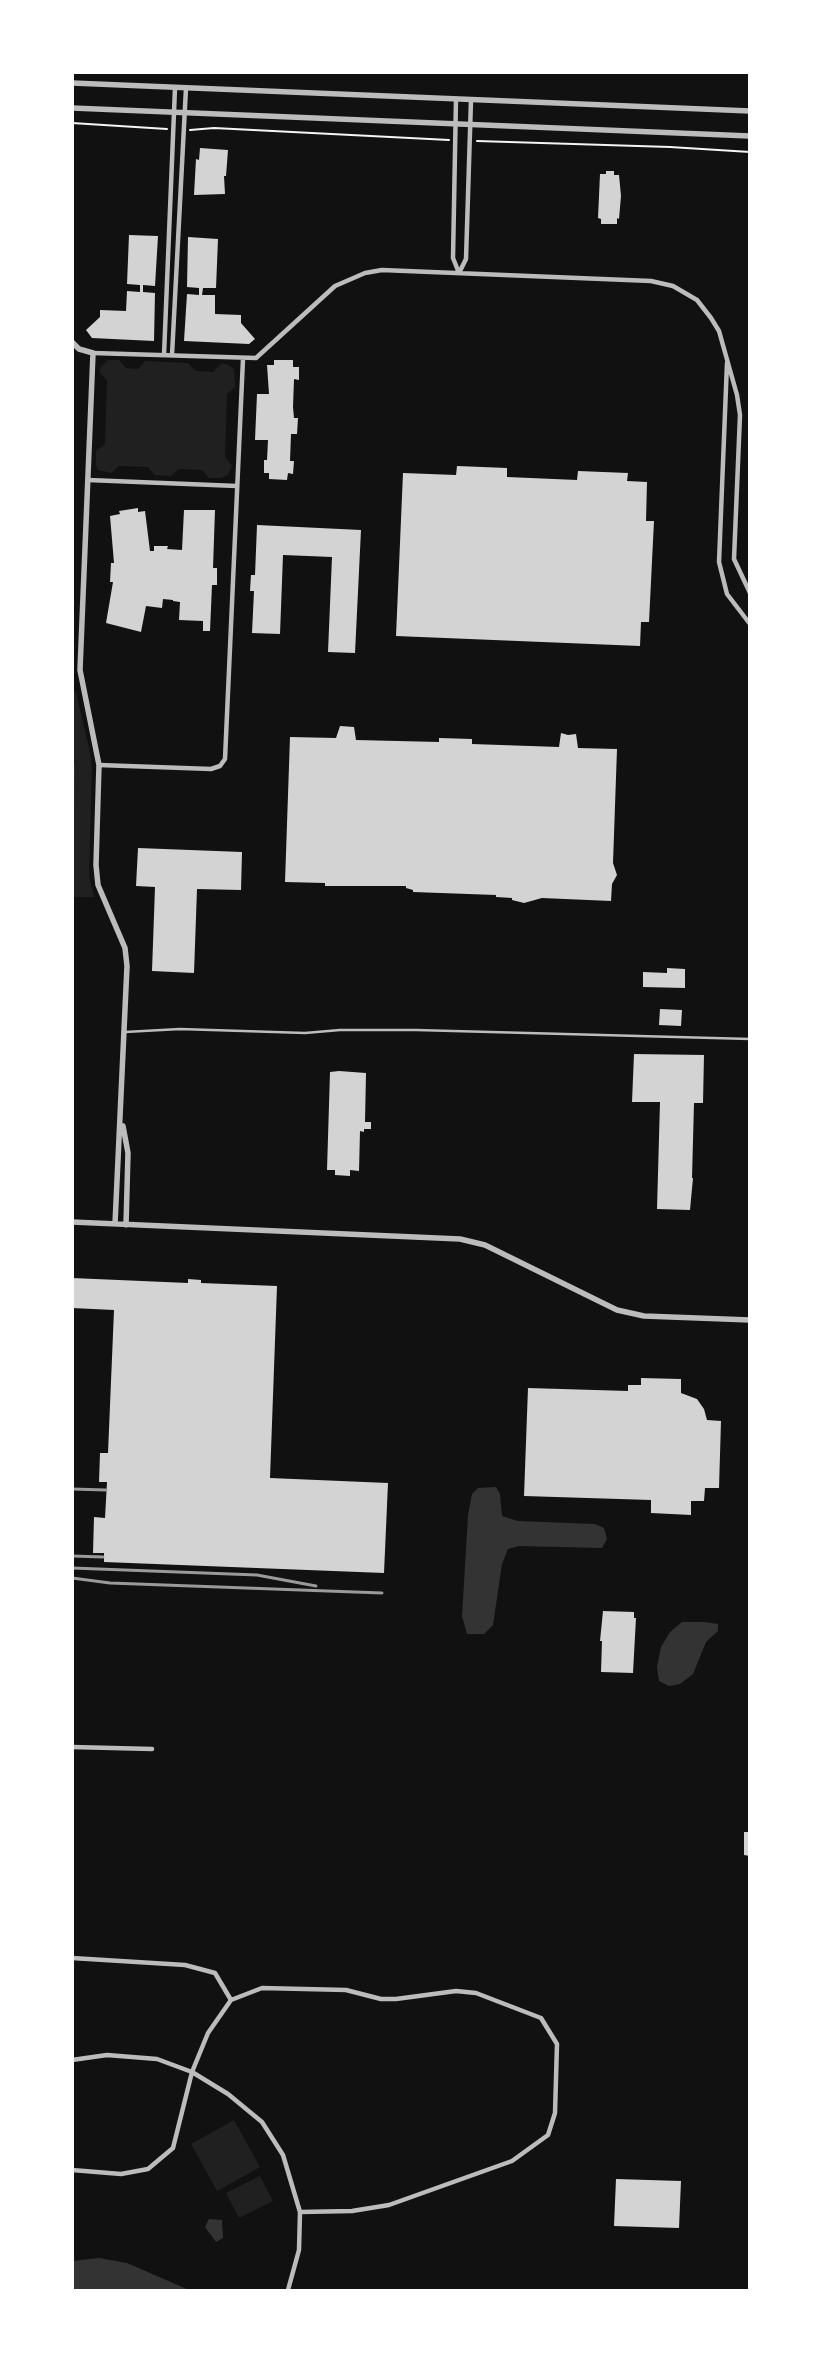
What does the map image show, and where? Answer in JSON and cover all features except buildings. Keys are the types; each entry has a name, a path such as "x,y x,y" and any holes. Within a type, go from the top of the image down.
{"street":[{"path":"72,83 750,111"},
{"path":"164,355 175,88"},
{"path":"172,355 186,88"},
{"path":"456,99 452,258 459,273"},
{"path":"459,273 466,259 471,100"},
{"path":"72,108 750,136"},
{"path":"72,342 79,349 92,353 256,358 334,286 349,278 382,270 651,280 672,286 697,300 706,310 719,331 727,357 740,414 734,559 750,593"},
{"path":"92,353 80,670 99,765 96,865 98,885 125,948 125,1032 115,1224"},
{"path":"727,357 719,562 727,594 750,624"},
{"path":"99,765 211,769 220,766 225,759 243,359"},
{"path":"88,480 237,486"},
{"path":"121,1116 128,1153 126,1224"},
{"path":"72,1222 460,1238 485,1245 623,1312 644,1316 750,1320"},
{"path":"72,1746 152,1749"},
{"path":"72,1958 184,1965 215,1972 232,2000"},
{"path":"72,2170 121,2174 148,2169 174,2148 192,2072 208,2033 232,2000 262,1988 346,1990 381,1999 396,1999 456,1991 476,1994 541,2018 557,2044 555,2113 548,2135 512,2161 389,2204 352,2211 300,2212"},
{"path":"72,2060 107,2055 157,2059 192,2072 228,2094 262,2122 283,2156 300,2212 299,2250 288,2290"}],"lane":[{"path":"125,1032 180,1029 306,1033 416,1030 750,1039"}],"path":[{"path":"72,123 154,128"},
{"path":"198,130 214,128 434,139"},
{"path":"487,141 670,147 750,152"}],"shaded area":[{"path":"108,360 119,360 126,368 138,369 145,361 188,363 196,371 213,372 221,364 227,364 234,369 235,387 227,394 225,457 232,466 228,475 221,478 209,478 202,470 179,469 171,476 155,475 148,467 119,466 111,473 98,470 96,451 105,444 107,380 100,373 100,368"},
{"path":"72,688 76,693 90,752 92,769 89,876 94,897 73,897"},
{"path":"72,755 75,767 73,863 72,863"},
{"path":"496,1487 500,1494 502,1516 518,1521 595,1524 604,1528 607,1539 602,1548 519,1546 508,1549 502,1564 493,1625 484,1634 467,1634 462,1616 468,1515 472,1494 478,1488"},
{"path":"682,1622 718,1624 718,1631 706,1642 693,1674 680,1684 669,1686 659,1681 657,1667 661,1647 670,1632"},
{"path":"234,2120 260,2167 217,2191 191,2144"},
{"path":"260,2176 273,2201 239,2218 226,2193"},
{"path":"209,2219 222,2220 223,2238 216,2242 205,2227"},
{"path":"99,2258 127,2263 189,2290 73,2290 73,2261"}],"railway":[{"path":"72,1489 106,1490"},
{"path":"72,1556 103,1557"},
{"path":"72,1568 257,1575 316,1586"},
{"path":"72,1578 110,1583 382,1593"}]}
